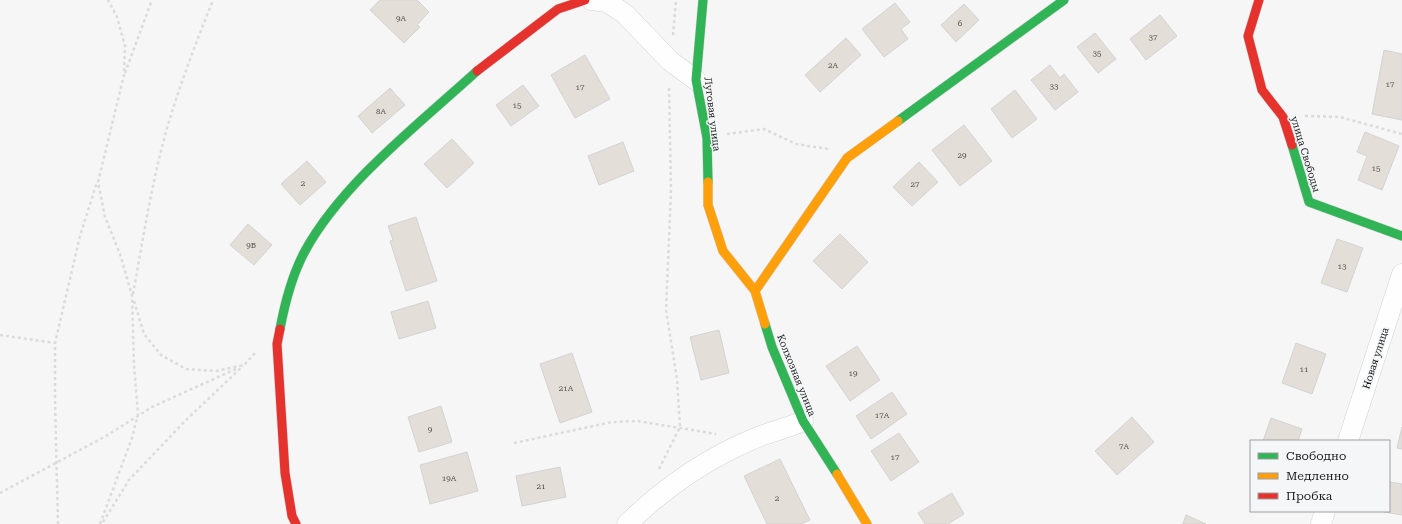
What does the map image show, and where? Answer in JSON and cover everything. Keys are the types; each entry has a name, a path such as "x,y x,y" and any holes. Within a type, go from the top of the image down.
{"street":[{"path":"296,524 292,516 285,473 278,344 286,297 304,252 318,229 345,194 374,165 477,71 558,9 585,0"},
{"path":"591,0 607,2 625,14 670,61 696,80"},
{"name":"Луговая улица","path":"703,0 696,80 707,138 708,205 723,251 755,290"},
{"path":"755,290 847,158 1064,0"},
{"name":"улица Свободы","path":"1259,0 1248,36 1262,90 1283,117 1309,202 1402,236"},
{"name":"Новая улица","path":"1348,440 1402,274"},
{"name":"Колхозная улица","path":"755,290 772,347 803,421 822,449 867,524"},
{"path":"627,524 670,486 706,462 752,439 784,430 803,421"},
{"path":"1321,524 1325,512"}],"path":[{"path":"108,0 117,17 125,46 124,75"},
{"path":"58,524 55,343 80,236 98,182 124,75 152,0"},
{"path":"101,524 132,438 138,414 134,365 132,295 153,188 171,115 190,59 213,0"},
{"path":"655,476 680,427 677,379 666,310 671,192 670,61 676,0"},
{"path":"1283,117 1340,117 1402,134"},
{"path":"707,138 764,130 796,144 824,147 847,158"},
{"path":"98,182 104,217 120,254 144,334 160,355 186,369 216,371 244,365"},
{"path":"0,335 55,343"},
{"path":"101,524 129,480 185,421 259,350"},
{"path":"0,493 106,436 138,414 244,365"},
{"path":"514,443 612,422 638,421 718,434"}],"building":[{"path":"380,0 417,0 429,12 417,25 420,27 404,43 370,10"},
{"path":"895,3 910,22 901,29 908,39 884,57 862,29"},
{"path":"964,4 979,20 956,42 941,25"},
{"path":"1160,15 1177,36 1146,60 1130,39"},
{"path":"1095,33 1116,59 1098,73 1077,47"},
{"path":"846,38 861,55 820,92 805,75"},
{"path":"1384,50 1402,54 1402,120 1372,114"},
{"path":"585,55 610,99 575,118 551,75"},
{"path":"1050,65 1060,78 1064,74 1078,92 1055,110 1031,80"},
{"path":"523,85 539,106 511,126 496,105"},
{"path":"390,88 405,105 372,133 358,116"},
{"path":"1015,90 1037,119 1012,138 991,109"},
{"path":"964,125 992,161 960,186 932,150"},
{"path":"1365,132 1399,146 1382,190 1358,180 1367,156 1357,152"},
{"path":"452,139 474,163 447,188 424,164"},
{"path":"623,142 634,171 599,185 588,156"},
{"path":"307,161 326,182 300,205 281,184"},
{"path":"919,162 938,182 912,206 893,187"},
{"path":"416,217 437,281 406,291 390,241 393,240 388,226"},
{"path":"248,224 272,245 254,265 230,245"},
{"path":"840,234 868,262 842,289 813,261"},
{"path":"1337,239 1363,248 1347,292 1321,283"},
{"path":"428,301 436,328 399,339 391,312"},
{"path":"719,330 729,373 701,380 690,337"},
{"path":"1296,343 1326,354 1312,394 1282,383"},
{"path":"857,346 880,380 850,401 826,366"},
{"path":"572,353 592,412 560,423 540,364"},
{"path":"892,392 907,414 871,439 856,416"},
{"path":"441,406 452,442 419,452 408,417"},
{"path":"1132,417 1154,442 1117,475 1095,451"},
{"path":"1271,418 1302,429 1298,440 1263,440"},
{"path":"1402,427 1402,449 1397,448"},
{"path":"899,433 919,462 891,481 871,451"},
{"path":"467,452 478,491 430,504 420,465"},
{"path":"780,459 810,520 801,524 767,524 744,476"},
{"path":"560,467 566,497 522,506 516,476"},
{"path":"1390,482 1402,484 1402,515 1384,512 1390,512"},
{"path":"952,493 964,514 948,524 925,524 918,513"},
{"path":"1186,515 1206,524 1183,524"}],"traffic: fast":[{"path":"703,0 696,80 707,138 708,182"},
{"path":"898,121 1064,0"},
{"path":"280,329 296,270 305,251 339,202 407,133 477,71"},
{"path":"1292,145 1309,202 1402,236"},
{"path":"765,324 772,347 803,421 837,474"}],"traffic: slow":[{"path":"755,291 847,158 898,121"},
{"path":"708,182 708,205 723,251 755,291 765,324"},
{"path":"837,474 867,524"}],"traffic: jam":[{"path":"477,71 558,9 585,0"},
{"path":"1259,0 1248,36 1262,90 1283,117 1292,145"},
{"path":"280,329 277,344 285,473 292,516 296,524"}]}
